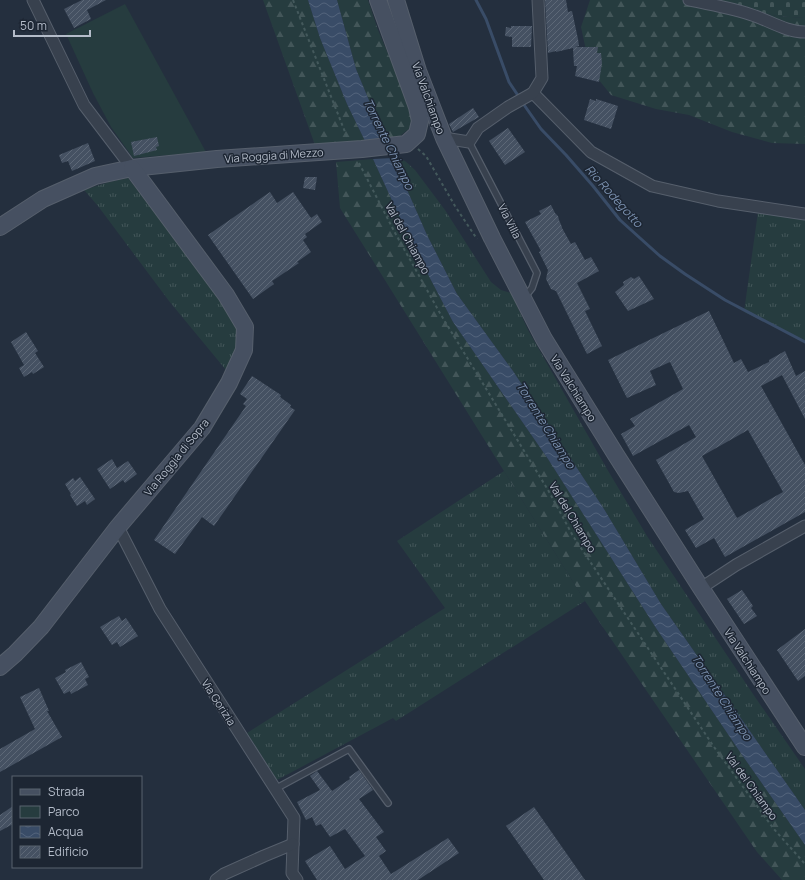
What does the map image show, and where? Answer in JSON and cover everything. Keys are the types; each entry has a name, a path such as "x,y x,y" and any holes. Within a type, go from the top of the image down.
{"street":[{"path":"34,0 84,105 132,168"},
{"path":"378,0 417,107 420,121 417,134 401,145"},
{"name":"Via Valchiampo","path":"396,0 418,71 444,138 492,238 544,339 701,588 805,748"},
{"path":"444,138 469,142 478,128 508,107 534,93 542,78 538,0"},
{"path":"690,0 734,9 782,27 805,32"},
{"path":"534,93 591,152 652,186 718,201 805,214"},
{"name":"Via Roggia di Mezzo","path":"0,227 43,199 95,176 132,168 224,158 356,150 401,145"},
{"name":"Via Roggia di Sopra","path":"0,667 41,627 118,527 202,428 229,383 244,350 245,327 226,295 132,168"},
{"path":"701,588 736,565 805,526"},
{"name":"Via Gorizia","path":"118,527 160,609 294,818 292,873 297,880"},
{"path":"216,880 224,874 293,844"}],"lane":[{"name":"Via Villa","path":"469,142 537,272 532,288 523,299"},
{"path":"275,789 349,749 388,803"}],"path":[{"name":"Val del Chiampo","path":"292,0 330,94 394,231 438,308 548,490 573,536 714,747 773,828 805,864"},
{"path":"401,145 416,148 426,156 480,245"}],"green space":[{"path":"263,0 308,0 320,38 347,104 365,141 315,145"},
{"path":"337,0 368,0 378,30 412,111 410,128 396,139 385,139 356,69"},
{"path":"590,0 702,0 777,16 805,18 805,144 772,143 732,132 689,115 656,109 611,95 590,69 581,27"},
{"path":"702,0 805,0 805,18 777,16"},
{"path":"125,4 206,152 133,158 111,127 93,93 66,34"},
{"path":"393,158 405,161 415,170 445,210 491,282 501,290 511,293 528,330 647,536 805,769 805,810 661,604 604,509 513,371 457,294 427,235"},
{"path":"373,159 412,244 453,322 548,459 656,628 805,845 805,880 782,880 757,852 585,601 340,208 336,162"},
{"path":"128,178 195,260 239,329 237,348 226,370 169,301 98,206 84,190"},
{"path":"758,212 805,214 805,341 744,312"},
{"path":"504,471 585,601 396,721 393,718 277,780 247,733 445,608 397,541"}],"water":[{"path":"308,0 337,0 356,69 385,139 365,141 347,104 320,38"},
{"name":"Torrente Chiampo","path":"393,158 427,235 457,294 513,371 604,509 661,604 805,810 805,845 656,628 548,459 453,322 412,244 373,159"}],"building":[{"path":"82,0 106,0 87,10 91,19 74,28 64,9"},
{"path":"545,0 566,0 568,12 572,11 578,39 579,46 575,47 598,47 597,53 601,53 602,63 599,82 575,76 577,66 574,66 573,48 548,53"},
{"path":"511,26 532,26 531,47 512,47 512,37 505,36 506,27 511,28"},
{"path":"590,99 596,101 596,99 618,106 611,129 584,120"},
{"path":"473,108 479,117 453,132 449,124"},
{"path":"508,128 525,152 505,165 489,141"},
{"path":"157,137 159,146 156,147 157,150 134,156 131,142"},
{"path":"88,143 95,161 72,171 68,161 62,163 59,155"},
{"path":"305,177 317,177 315,190 303,188"},
{"path":"270,192 277,203 293,192 311,218 317,214 322,222 305,234 307,237 303,240 311,252 297,262 299,263 272,281 274,284 253,299 208,235"},
{"path":"551,205 558,216 562,228 571,244 575,242 585,260 591,257 599,271 577,283 590,309 585,311 602,346 587,354 556,291 551,289 546,279 548,270 539,252 541,251 525,222 541,214 539,211"},
{"path":"639,276 654,299 628,311 615,292 624,285 623,282 631,277 634,279"},
{"path":"709,311 734,363 741,359 748,372 769,362 769,360 785,351 796,376 805,371 805,419 782,375 761,386 805,465 805,512 725,557 714,538 696,548 685,530 704,519 688,491 679,493 674,492 656,460 696,437 689,425 633,456 621,434 635,426 630,419 683,389 670,362 650,371 656,385 627,398 608,360","holes":["748,430 783,492 737,518 702,456"]},
{"path":"26,332 38,351 35,353 44,367 33,374 32,372 24,377 19,368 24,365 11,342"},
{"path":"252,376 281,395 280,397 295,410 214,526 202,517 175,554 154,540 246,406 243,404 247,399 240,394"},
{"path":"112,459 117,468 128,461 137,474 125,483 123,480 110,489 97,469"},
{"path":"80,477 95,499 87,505 85,501 77,506 65,484 73,478 75,481"},
{"path":"742,590 753,606 751,608 757,616 744,624 727,599"},
{"path":"119,616 122,621 126,618 138,636 120,647 117,642 112,645 100,627"},
{"path":"805,629 805,676 798,681 777,650"},
{"path":"81,662 89,677 85,679 88,685 71,694 70,691 64,694 55,678 66,672 65,670"},
{"path":"39,688 49,711 47,711 62,737 0,772 0,749 35,729 20,697"},
{"path":"359,770 373,790 359,799 384,832 376,837 386,851 379,856 391,874 448,838 459,853 418,880 317,880 305,861 330,846 345,869 365,856 345,829 330,837 321,824 316,826 312,817 306,820 297,802 320,790 310,776 317,771 332,791 350,779 349,777"},
{"path":"12,807 12,825 0,831 0,815"},
{"path":"534,807 585,880 544,880 506,826"}],"waterway":[{"name":"Rio Rodegotto","path":"476,0 486,19 509,82 519,97"},
{"name":"Rio Rodegotto","path":"522,102 541,129 593,186 620,220 660,256 725,300 805,342"}]}
